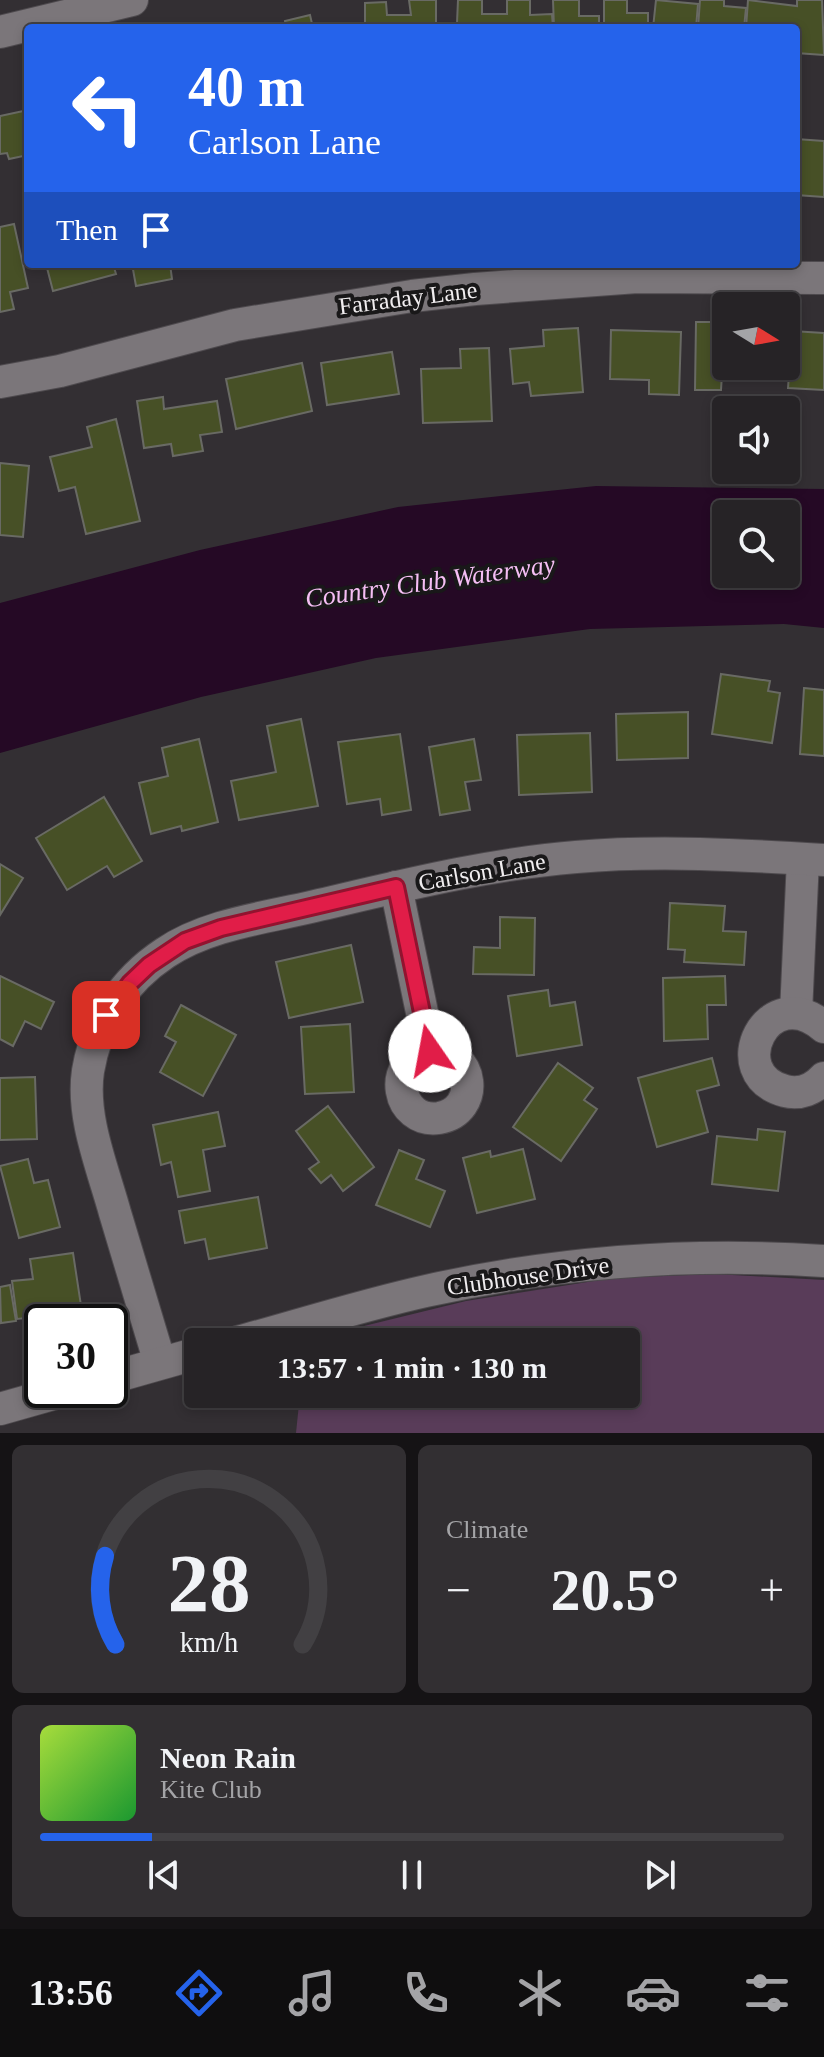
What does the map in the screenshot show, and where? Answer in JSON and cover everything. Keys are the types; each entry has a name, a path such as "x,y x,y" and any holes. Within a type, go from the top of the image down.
{"street":[{"path":"33,24 132,0"},
{"path":"0,32 24,26"},
{"name":"Farraday Lane","path":"0,382 60,371 235,325 412,296 652,276 824,278"},
{"name":"Carlson Lane","path":"160,1363 100,1162 89,1113 88,1072 106,1015 149,965 185,941 221,928 495,867 578,857 648,855 814,860"},
{"path":"814,860 810,1020 782,1014 770,1021 755,1041 754,1055 757,1069 764,1080 776,1089 791,1093 805,1091 824,1078"},
{"path":"396,887 430,1051"},
{"name":"Clubhouse Drive","path":"289,1328 425,1291 563,1267 653,1260 759,1257 824,1261"},
{"path":"128,1373 184,1357"},
{"path":"0,1409 24,1402"}],"shaded area":[{"path":"715,1274 824,1280 824,1433 296,1433 299,1408 640,1408 640,1328 356,1328 466,1301 613,1278"}],"water":[{"name":"Country Club Waterway","path":"596,486 824,489 824,628 784,624 590,629 376,658 201,697 0,753 0,603 200,550 398,507"}],"building":[{"path":"409,0 436,0 436,24 365,24 365,3 386,2 387,15 411,15"},
{"path":"458,0 482,0 482,14 507,14 507,0 530,0 530,15 552,14 553,24 456,24"},
{"path":"553,0 579,0 579,16 599,16 599,24 554,24"},
{"path":"604,0 627,0 627,13 648,13 648,24 604,24"},
{"path":"656,0 698,4 696,24 653,24"},
{"path":"700,0 724,0 724,6 746,8 744,24 698,24"},
{"path":"748,0 797,6 797,0 822,0 824,55 800,53 800,24 746,24"},
{"path":"310,15 312,24 285,24 285,21"},
{"path":"24,111 24,156 9,159 7,153 0,154 0,116"},
{"path":"800,139 824,141 824,197 800,195"},
{"path":"14,224 28,288 10,292 14,309 0,312 0,227"},
{"path":"47,268 114,268 116,274 53,291"},
{"path":"133,268 171,268 172,279 136,286"},
{"path":"696,322 712,322 712,380 722,380 721,390 695,390"},
{"path":"578,328 583,392 531,396 529,382 513,384 510,349 544,346 543,330"},
{"path":"611,330 681,332 679,395 649,394 649,380 610,379"},
{"path":"800,332 824,333 824,390 788,388 789,380 800,380"},
{"path":"489,348 492,421 423,423 421,369 461,368 460,349"},
{"path":"392,352 399,394 327,405 321,363"},
{"path":"302,363 312,411 236,429 226,379"},
{"path":"163,397 164,409 217,401 222,432 200,435 203,451 173,456 171,444 144,448 137,401"},
{"path":"116,419 140,521 86,534 75,487 59,491 50,457 92,447 87,427"},
{"path":"0,463 29,466 23,537 0,535"},
{"path":"721,674 770,681 768,691 780,693 772,743 712,734"},
{"path":"804,688 824,690 824,756 800,754"},
{"path":"688,712 688,758 617,760 616,714"},
{"path":"301,719 318,806 239,820 231,781 276,772 267,726"},
{"path":"590,733 592,792 519,795 517,735"},
{"path":"400,734 411,810 382,815 380,799 347,804 338,742"},
{"path":"199,739 218,822 182,831 181,826 151,834 139,783 168,776 162,748"},
{"path":"474,739 481,780 465,782 470,810 440,815 429,747"},
{"path":"104,797 142,861 114,877 107,866 67,890 36,838"},
{"path":"0,864 23,878 0,915"},
{"path":"670,903 725,906 723,931 746,932 744,965 684,962 685,950 668,949"},
{"path":"500,917 535,918 534,975 473,974 474,947 500,948"},
{"path":"351,945 363,1002 289,1018 276,962"},
{"path":"0,976 54,1002 41,1029 25,1021 13,1046 0,1039"},
{"path":"725,976 726,1005 707,1005 708,1039 664,1041 663,978"},
{"path":"548,990 550,1006 575,1002 582,1045 517,1056 508,996"},
{"path":"181,1005 236,1035 203,1096 160,1072 176,1042 165,1036"},
{"path":"350,1024 354,1092 305,1094 301,1027"},
{"path":"712,1058 719,1085 697,1091 708,1132 657,1147 638,1078"},
{"path":"558,1063 593,1088 584,1100 597,1109 561,1161 513,1127"},
{"path":"35,1077 37,1139 0,1140 0,1078"},
{"path":"328,1106 374,1167 343,1191 331,1175 321,1183 309,1169 319,1162 296,1131"},
{"path":"218,1112 225,1146 203,1150 210,1191 178,1197 171,1162 161,1165 153,1125"},
{"path":"758,1129 785,1132 778,1191 712,1184 717,1136 757,1140"},
{"path":"523,1149 535,1199 477,1213 463,1158 490,1151 491,1157"},
{"path":"399,1150 424,1160 416,1179 445,1191 430,1227 376,1205"},
{"path":"28,1159 34,1183 48,1180 60,1227 19,1238 0,1166"},
{"path":"258,1197 267,1248 209,1259 205,1239 185,1243 179,1211"},
{"path":"73,1253 81,1304 24,1304 24,1318 17,1319 12,1281 33,1279 30,1259"},
{"path":"10,1285 16,1321 1,1323 0,1287"}],"route":[{"path":"106,1015 130,983 149,965 185,941 221,928 396,887 430,1051"}]}
